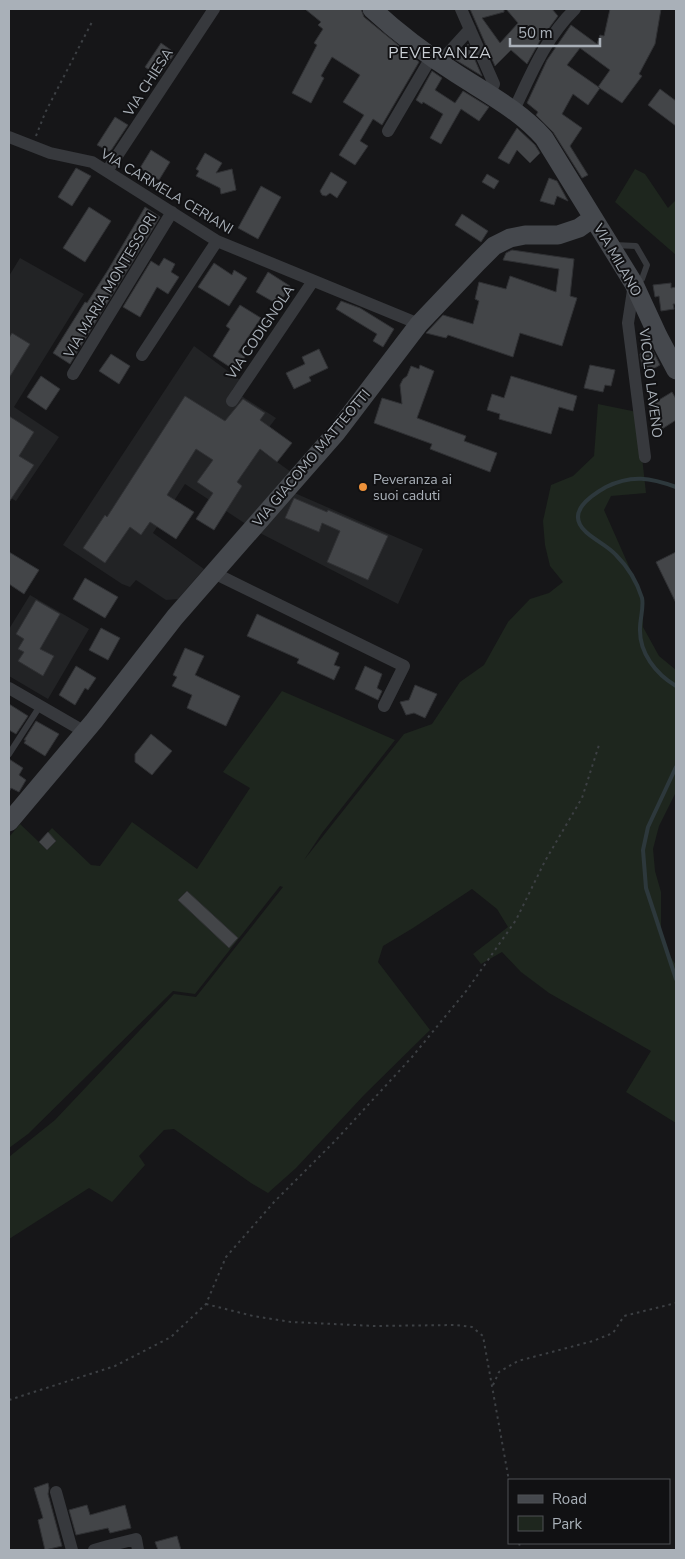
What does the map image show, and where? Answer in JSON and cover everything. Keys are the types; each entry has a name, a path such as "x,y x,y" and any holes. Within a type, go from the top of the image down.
{"street":[{"name":"VIA CHIESA","path":"107,171 214,9"},
{"name":"VIA MILANO","path":"372,9 393,28 436,59 514,110 531,124 554,153 634,284 676,370"},
{"path":"461,9 494,84 489,94"},
{"path":"514,110 536,64 556,29 575,9"},
{"path":"388,130 436,59 470,29"},
{"name":"VIA CARMELA CERIANI","path":"9,137 31,147 92,162 217,241 418,324"},
{"name":"VIA MARIA MONTESSORI","path":"73,374 172,212"},
{"name":"VIA GIACOMO MATTEOTTI","path":"9,822 85,732 175,617 336,433 418,324 494,246 510,238 525,235 558,235 579,228 593,218"},
{"path":"142,355 217,241"},
{"name":"VIA CODIGNOLA","path":"232,401 313,281"},
{"name":"VICOLO LAVENO","path":"634,284 628,323 645,457"},
{"path":"214,573 404,666 384,706"},
{"path":"9,688 85,732"},
{"path":"56,1492 72,1550"},
{"path":"94,1550 109,1548 136,1539 138,1550"}],"lane":[{"path":"9,754 40,706"}],"path":[{"path":"31,147 45,113 93,20"},
{"path":"9,1400 115,1366 171,1337 206,1304 226,1257 275,1201 335,1141 412,1057 467,990 516,920 545,860 582,798 599,745"},
{"path":"492,1386 498,1372 518,1361 593,1342 613,1333 624,1316 676,1302"},
{"path":"206,1304 253,1316 291,1322 375,1326 456,1325 472,1327 483,1336 509,1479"}],"shaded area":[{"path":"20,258 84,294 14,407 59,437 16,501 9,497 9,276"},
{"path":"194,346 240,380 232,390 276,418 255,446 291,472 277,488 297,494 423,549 398,604 258,532 185,484 153,533 204,569 178,599 166,600 136,580 130,587 122,584 63,545"},
{"path":"30,595 89,629 48,699 9,676 9,629"}],"green space":[{"path":"635,169 645,174 668,208 676,200 676,255 615,202"},
{"path":"598,404 637,412 646,493 611,496 604,510 643,598 643,627 659,656 676,670 676,792 659,826 653,849 655,871 661,892 661,938 665,949 676,965 676,1123 626,1092 651,1051 549,993 521,972 502,952 481,964 473,954 508,927 497,909 472,889 383,946 378,962 430,1030 364,1095 296,1168 268,1193 174,1129 164,1130 139,1156 145,1165 112,1202 89,1188 9,1239 9,1157 55,1120 174,994 196,997 283,887 280,886 195,994 173,991 28,1134 9,1148 9,837 20,824 39,842 52,828 91,865 100,866 132,822 197,869 250,788 223,772 282,691 395,740 322,833 304,860 404,734 432,724 460,682 484,665 508,622 530,599 549,593 563,582 550,566 545,545 543,521 551,485 573,476 594,456"}],"building":[{"path":"305,9 361,9 364,17 419,62 382,125 373,119 360,141 368,146 355,165 339,155 364,115 343,102 360,75 332,57 321,76 324,78 311,103 292,93 317,45 314,43 323,29 318,25 321,22"},
{"path":"470,9 504,9 504,12 482,18 500,43 518,23 506,9 552,9 558,16 541,39 527,64 511,50 495,66"},
{"path":"610,9 661,9 655,44 639,74 642,76 622,103 600,88 588,105 573,94 562,114 582,128 570,146 588,175 582,178 553,132 536,115 538,112 527,103 547,60 571,25 597,44 600,35 604,36","holes":["580,48 610,70 598,87 567,65"]},
{"path":"161,43 175,53 159,77 145,67"},
{"path":"468,44 482,76 454,59"},
{"path":"432,71 442,78 435,90 455,103 463,91 489,107 479,121 461,109 441,144 430,138 443,114 416,100"},
{"path":"660,89 676,101 676,126 648,105"},
{"path":"115,117 128,125 110,152 97,145"},
{"path":"517,128 535,145 540,153 530,163 517,150 509,164 498,158"},
{"path":"151,150 170,162 159,180 140,168"},
{"path":"205,153 222,163 216,173 232,169 236,190 221,194 220,188 196,176 199,171 196,169"},
{"path":"76,168 91,176 72,206 58,197"},
{"path":"331,172 347,182 337,198 330,193 326,196 322,195 320,191"},
{"path":"487,174 499,181 494,189 482,182"},
{"path":"549,178 557,181 568,201 557,196 554,205 540,201"},
{"path":"261,186 281,197 258,239 238,228"},
{"path":"89,207 111,221 85,262 63,248"},
{"path":"145,207 160,217 70,364 53,353 108,270"},
{"path":"462,214 488,231 481,242 455,225"},
{"path":"512,250 574,259 570,296 577,298 562,346 520,333 513,357 448,335 446,338 426,333 443,315 473,324 479,301 475,299 479,282 506,289 510,276 556,292 559,269 503,260 506,253"},
{"path":"164,258 175,264 171,272 179,277 168,294 157,287 140,317 123,307 151,261 159,266"},
{"path":"214,263 232,275 234,270 247,278 229,306 198,287"},
{"path":"268,272 290,286 279,305 256,292"},
{"path":"671,283 671,288 676,287 676,304 673,304 674,309 661,311 659,296 655,297 653,285"},
{"path":"341,301 360,308 394,329 383,347 373,341 377,334 336,309"},
{"path":"240,305 261,318 238,352 245,357 236,371 213,356 230,329 226,326"},
{"path":"12,333 30,344 9,378 9,338"},
{"path":"651,347 660,365 646,373 642,366 640,354"},
{"path":"319,349 328,368 309,377 311,381 294,389 286,373 305,364 302,357"},
{"path":"111,354 130,366 119,384 99,371"},
{"path":"420,365 434,371 417,418 466,436 464,441 497,453 490,472 430,449 432,444 374,423 382,398 402,404 400,385 407,376 411,366 419,369"},
{"path":"590,365 615,370 611,386 605,385 603,392 584,388"},
{"path":"41,376 60,389 46,410 27,397"},
{"path":"511,376 577,396 573,411 559,407 551,434 499,419 500,414 487,410 492,394 504,398"},
{"path":"672,392 676,399 676,420 662,429 649,406"},
{"path":"185,396 225,421 243,399 265,413 260,420 292,443 277,462 260,449 237,482 242,486 214,530 196,519 213,493 197,482 213,460 196,449 167,495 194,512 176,539 150,522 141,535 130,527 105,563 83,548 105,515 107,517"},
{"path":"9,416 34,432 19,456 34,465 9,502"},
{"path":"294,498 327,512 328,510 388,536 368,580 327,562 340,531 322,523 319,532 285,518"},
{"path":"9,552 39,570 24,594 9,584"},
{"path":"676,552 676,603 656,562"},
{"path":"85,578 118,597 105,618 73,599"},
{"path":"36,600 60,614 40,649 54,656 43,676 18,661 24,652 18,649 24,639 16,634"},
{"path":"257,614 339,653 334,665 340,667 334,680 297,663 299,659 247,636"},
{"path":"101,628 120,638 108,660 89,650"},
{"path":"185,648 204,656 195,675 240,696 226,726 187,708 192,695 172,686 177,677 173,675"},
{"path":"76,666 96,678 88,690 85,688 75,705 59,695"},
{"path":"365,666 382,674 377,688 382,691 378,700 355,689"},
{"path":"415,685 437,694 425,718 414,713 406,715 400,702 409,700"},
{"path":"9,704 28,716 16,734 9,730"},
{"path":"36,721 59,734 45,756 24,743"},
{"path":"151,734 172,751 152,775 135,762 135,754"},
{"path":"9,759 23,768 19,775 26,780 19,792 11,788 9,792"},
{"path":"48,832 56,841 47,850 39,842"},
{"path":"187,891 238,938 229,948 178,900"},
{"path":"48,1483 48,1494 62,1546 45,1550 38,1520 43,1518 34,1488"},
{"path":"87,1505 90,1515 125,1505 131,1528 110,1533 108,1528 76,1535 69,1510"},
{"path":"177,1536 181,1550 158,1550 155,1542"}],"waterway":[{"path":"676,487 658,481 624,480 606,487 593,495 582,506 578,518 580,525 586,532 613,552 632,575 638,586 643,605 640,624 642,646 650,662 676,686"},
{"path":"676,767 648,827 643,850 646,888 676,979"}],"place":[{"name":"Peveranza ai suoi caduti","path":"363,487"}],"district":[{"name":"PEVERANZA","path":"440,52"}]}
